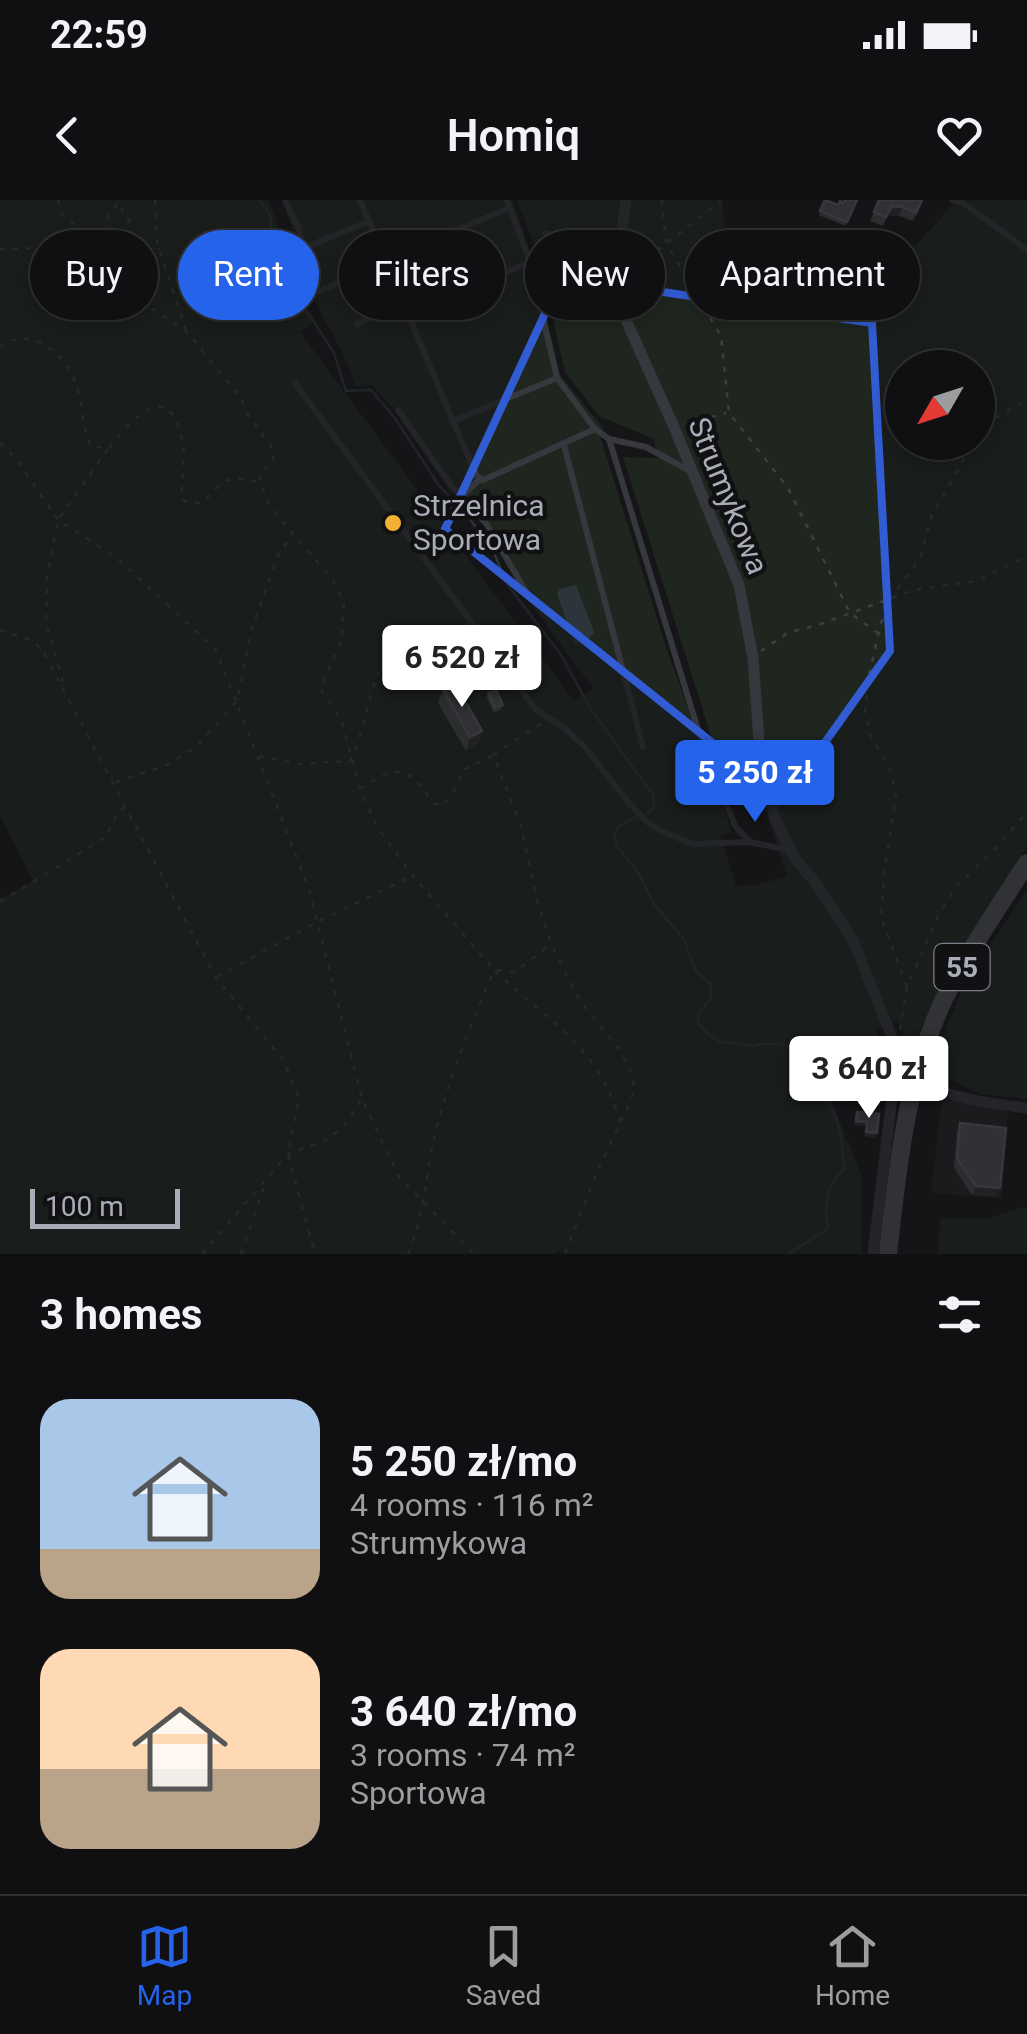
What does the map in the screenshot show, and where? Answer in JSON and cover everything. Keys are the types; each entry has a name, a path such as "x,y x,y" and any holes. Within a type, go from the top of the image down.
{"main road":[{"name":"55","path":"888,1254 904,1129 915,1079 950,988 1027,863"}],"street":[{"name":"Strumykowa","path":"622,230 626,200"},
{"name":"Strumykowa","path":"626,320 739,585 775,819 789,850 853,940 905,1070 915,1079"},
{"path":"873,1254 897,1051"},
{"path":"915,1079 978,1102 1027,1108"}],"lane":[{"path":"285,200 297,230"},
{"path":"360,200 371,230"},
{"path":"952,200 962,202 1027,250"},
{"path":"452,230 508,204 525,249"},
{"path":"319,242 368,222"},
{"path":"357,324 366,320"},
{"path":"410,320 480,479"},
{"path":"544,320 557,378 596,429 609,439 646,447 691,471"},
{"path":"453,421 557,378"},
{"path":"296,383 536,710 584,746 647,822 693,844 750,842 789,850"},
{"path":"398,410 452,487 487,525 528,595"},
{"path":"462,495 480,479 596,429"},
{"path":"609,439 699,733 735,826 750,842"},
{"path":"564,445 643,748"}],"path":[{"path":"58,200 62,214 78,230"},
{"path":"155,200 159,247 187,332"},
{"path":"662,200 666,243 721,336 728,413 788,488 850,613 878,633"},
{"path":"666,243 722,200"},
{"path":"103,230 118,202 130,230"},
{"path":"0,249 30,248"},
{"path":"158,312 187,332 241,398 246,413 272,446 274,461 261,470 264,496 333,580 344,604 342,638 320,688 340,719 360,789 378,826 413,876 494,970 588,1054 610,1089 621,1122"},
{"path":"0,347 22,336 37,340 55,353 72,374 91,446 108,448"},
{"path":"995,419 1027,400"},
{"path":"65,689 46,624 47,576 58,520 135,416 156,406 167,411 175,422 182,442 182,500 192,506 233,479 261,482"},
{"path":"674,427 728,413"},
{"path":"0,443 17,460 58,520 117,558 216,650 308,888 362,1099 399,1177 474,1254"},
{"path":"907,987 881,918 896,796 890,770 870,734 865,710 868,675 892,596 920,559 932,515 964,460"},
{"path":"114,783 167,765 197,746 237,701 252,628 278,553 294,534"},
{"path":"753,658 788,632 892,596 976,582 1027,556"},
{"path":"350,760 361,738 376,672 396,646 414,636 439,642 476,628"},
{"path":"0,630 34,640 65,689 216,978 284,1061 299,1098 288,1154 314,1254"},
{"path":"360,789 389,773 404,772 418,778 434,804 444,804 463,770 548,719"},
{"path":"493,755 520,826 551,944 580,1001 619,1049 632,1073 634,1091 565,1254"},
{"path":"258,756 298,764 350,760"},
{"path":"0,902 106,836 126,805"},
{"path":"897,1051 907,987 939,914 956,886 1027,812"},
{"path":"216,978 317,922 413,876"},
{"path":"494,970 515,972 551,944"},
{"path":"408,1254 424,1204 447,1091 466,1033 494,970"},
{"path":"202,1254 288,1154 328,1139 348,1122 362,1099"},
{"path":"241,1254 266,1183"}],"highlighted area":[{"path":"562,277 872,323 890,651 784,800 445,529"}],"shaded area":[{"path":"0,200 269,200 279,230 178,230 178,320 311,320 312,324 300,332 574,701 593,688 533,607 484,525 452,492 394,409 372,385 355,386 319,310 319,230 293,230 282,200 512,200 525,238 525,320 547,320 560,375 603,428 600,436 665,644 732,832 720,836 736,886 757,885 787,876 761,796 731,799 623,457 658,458 654,439 599,416 565,372 553,320 665,320 665,230 529,230 517,200 722,200 725,230 685,230 685,320 920,320 920,240 958,200 1027,200 1027,847 938,992 911,1048 897,1019 877,1031 886,1066 874,1100 839,1057 828,1060 823,1081 861,1174 862,1254 0,1254 0,899 33,880 0,816"},
{"path":"576,585 594,632 575,645 557,594 560,589"},
{"path":"1027,890 1027,1099 980,1094 943,1076 935,1056 965,983"},
{"path":"942,1099 1008,1111 1002,1198 931,1193"},
{"path":"1027,1208 1027,1254 938,1254 940,1218 986,1219"}],"building":[{"path":"825,200 838,205 840,201 857,200 847,222 820,211"},
{"path":"879,200 922,200 916,213 892,206 886,217 874,212"},
{"path":"455,683 482,731 470,737 443,690"},
{"path":"496,690 503,705 495,708 488,693"},
{"path":"857,1112 879,1114 877,1133 866,1132 867,1122 856,1121"},
{"path":"960,1123 1006,1128 1000,1188 976,1186 957,1159"}],"waterway":[{"path":"259,200 269,213 273,234 301,302 334,353 346,391 371,390 394,417 440,487 463,509 494,553 507,584 561,655 590,708 653,795 654,808 646,814"},
{"path":"636,817 620,825 615,832 616,845 638,872 653,903 683,938 695,970 711,984 711,999 698,1013 698,1024 720,1041 753,1046 789,1045 798,1049 808,1061 816,1086 837,1121 844,1169 827,1196 828,1229 788,1254"}],"place":[{"name":"Strzelnica Sportowa","path":"393,523"}]}
